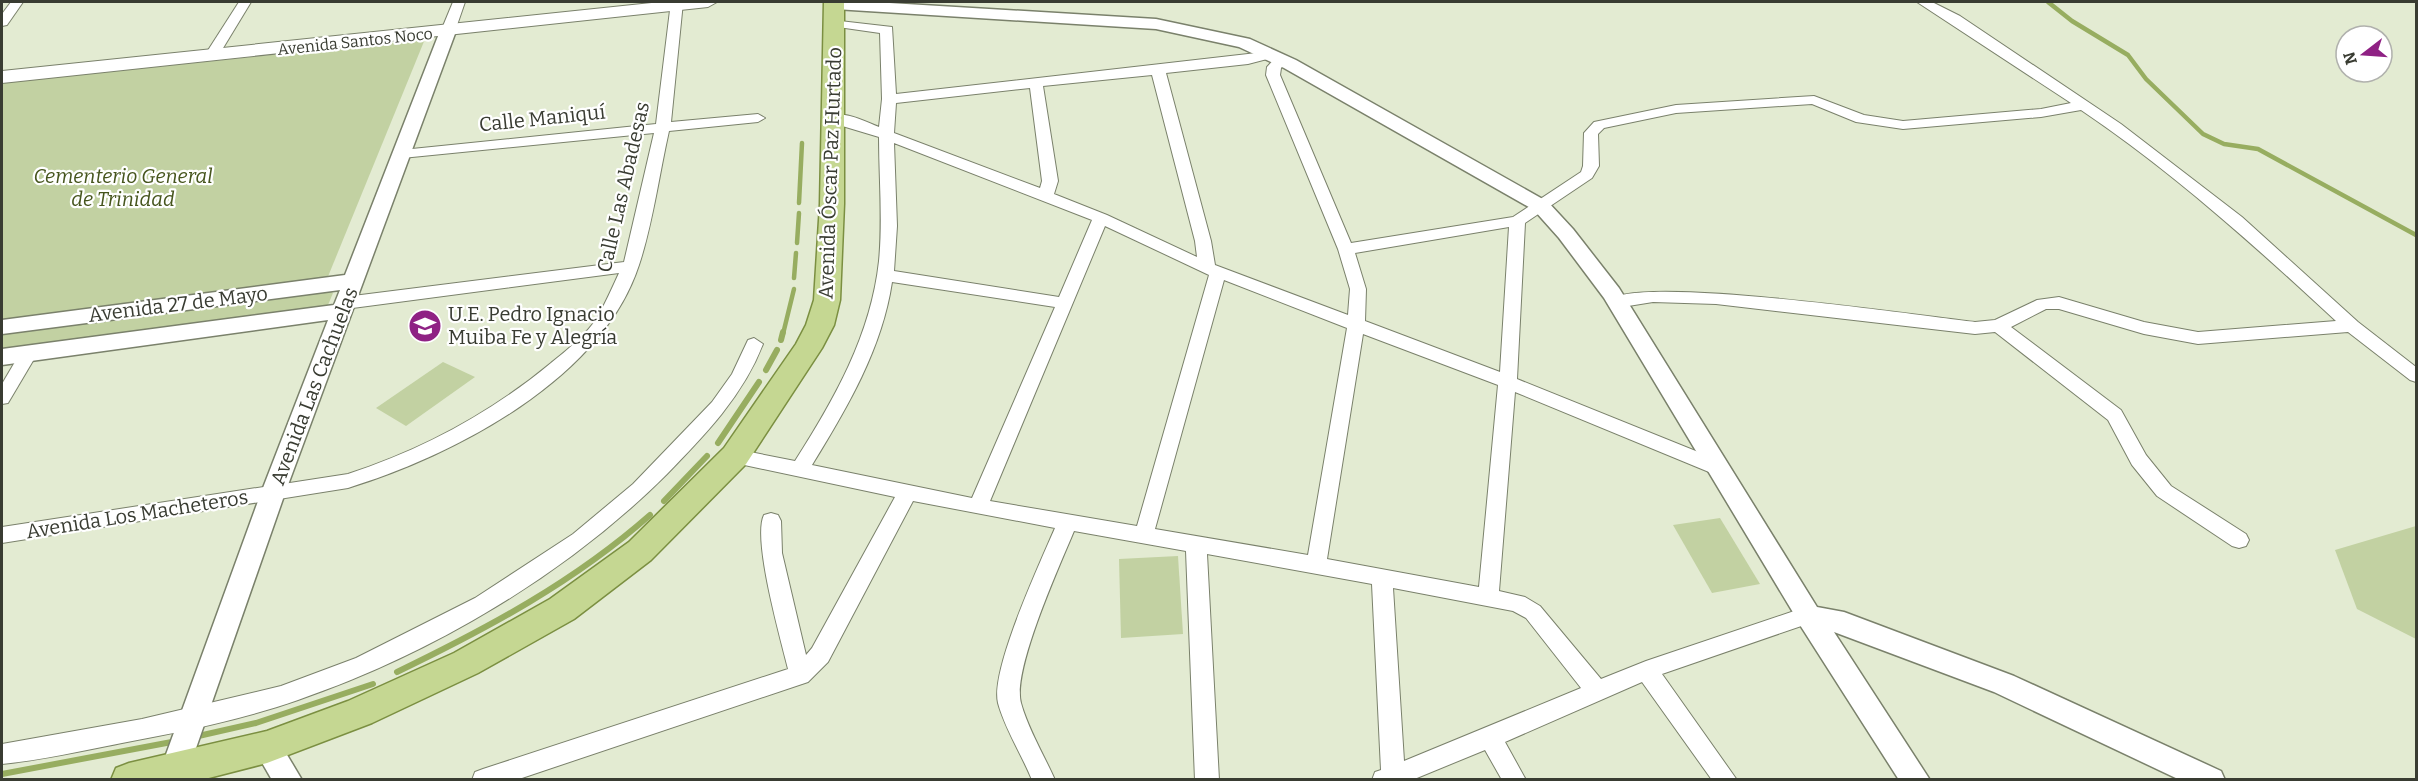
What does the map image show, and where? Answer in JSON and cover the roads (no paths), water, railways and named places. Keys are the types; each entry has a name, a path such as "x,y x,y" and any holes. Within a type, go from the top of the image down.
{"main road":[{"name":"Avenida Santos Noco","path":"2,77 708,2"},
{"name":"Avenida Óscar Paz Hurtado","path":"129,780 184,741 267,747 360,712 436,677 562,609 640,551 735,456 808,348 820,325 827,300 839,120 835,10"}],"street":[{"path":"2,22 17,2"},
{"path":"212,56 244,2"},
{"name":"Avenida Las Cachuelas","path":"184,741 273,493 459,2"},
{"path":"1923,2 1954,19 2116,127 2236,220 2352,326 2416,376"},
{"name":"Calle Las Abadesas","path":"273,493 348,481 389,468 460,435 541,381 577,351 603,322 631,266 663,126 676,4"},
{"path":"835,10 1156,24 1244,44 1276,57 1541,206 1569,234 1616,302 1806,616 1916,780"},
{"path":"799,471 859,368 875,326 885,275 889,228 882,133 889,99 887,30 835,10"},
{"path":"889,99 1276,57"},
{"path":"1276,57 1273,75 1346,249 1358,289 1356,327 1316,565"},
{"path":"1144,535 1212,270 1158,70"},
{"path":"1036,83 1050,181 1046,196"},
{"path":"1346,249 1516,221 1587,174 1591,166 1591,133 1599,125 1676,109 1814,100 1861,119 1904,125 2041,112 2084,105"},
{"name":"Calle Maniquí","path":"402,154 758,118"},
{"path":"839,120 882,133 1046,196 1101,218 1212,270 1356,327 1508,382 1716,467"},
{"path":"978,507 1101,218"},
{"path":"1488,599 1504,402 1508,382 1516,221"},
{"name":"Avenida 27 de Mayo","path":"2,357 631,266"},
{"path":"885,275 1063,303"},
{"name":"Avenida 27 de Mayo","path":"2,327 354,281"},
{"path":"1616,302 1653,296 1686,296 1814,308 1975,328 1998,326 2043,304 2059,303 2144,328 2198,338 2352,326"},
{"path":"1998,326 2115,415 2139,460 2164,491 2239,540"},
{"path":"2,754 184,741 283,696 376,658 466,614 538,572 634,497 679,451 733,388 749,360 754,344"},
{"path":"2,398 27,354"},
{"path":"735,456 978,507 1316,565 1518,603 1533,612 1598,691"},
{"path":"483,780 800,675 820,655 908,492"},
{"name":"Avenida Los Macheteros","path":"2,535 273,493"},
{"path":"771,521 772,553 800,675"},
{"path":"1044,780 1009,702 1009,689 1019,648 1067,523"},
{"path":"1196,544 1207,780"},
{"path":"1382,579 1388,777 1490,738 1646,670 1806,616 1844,623 2004,684 2211,780"},
{"path":"1646,670 1726,780"},
{"path":"1490,738 1515,780"},
{"path":"267,747 288,780"}],"waterway":[{"path":"2048,2 2072,21 2128,55 2146,79 2203,134 2224,144 2258,149 2416,235"},
{"path":"799,203 802,143"},
{"path":"797,243 799,213"},
{"path":"794,278 796,253"},
{"path":"783,334 794,289"},
{"path":"781,340 783,332"},
{"path":"766,370 777,350"},
{"path":"718,443 759,382"},
{"path":"664,501 707,456"},
{"path":"397,672 497,621 561,583 650,515"},
{"path":"194,737 256,723 373,684"},
{"path":"2,774 177,741"}],"place":[{"name":"U.E. Pedro Ignacio Muiba Fe y Alegría","path":"425,326"}],"park label":[{"name":"Cementerio General de Trinidad","path":"123,188"}]}
